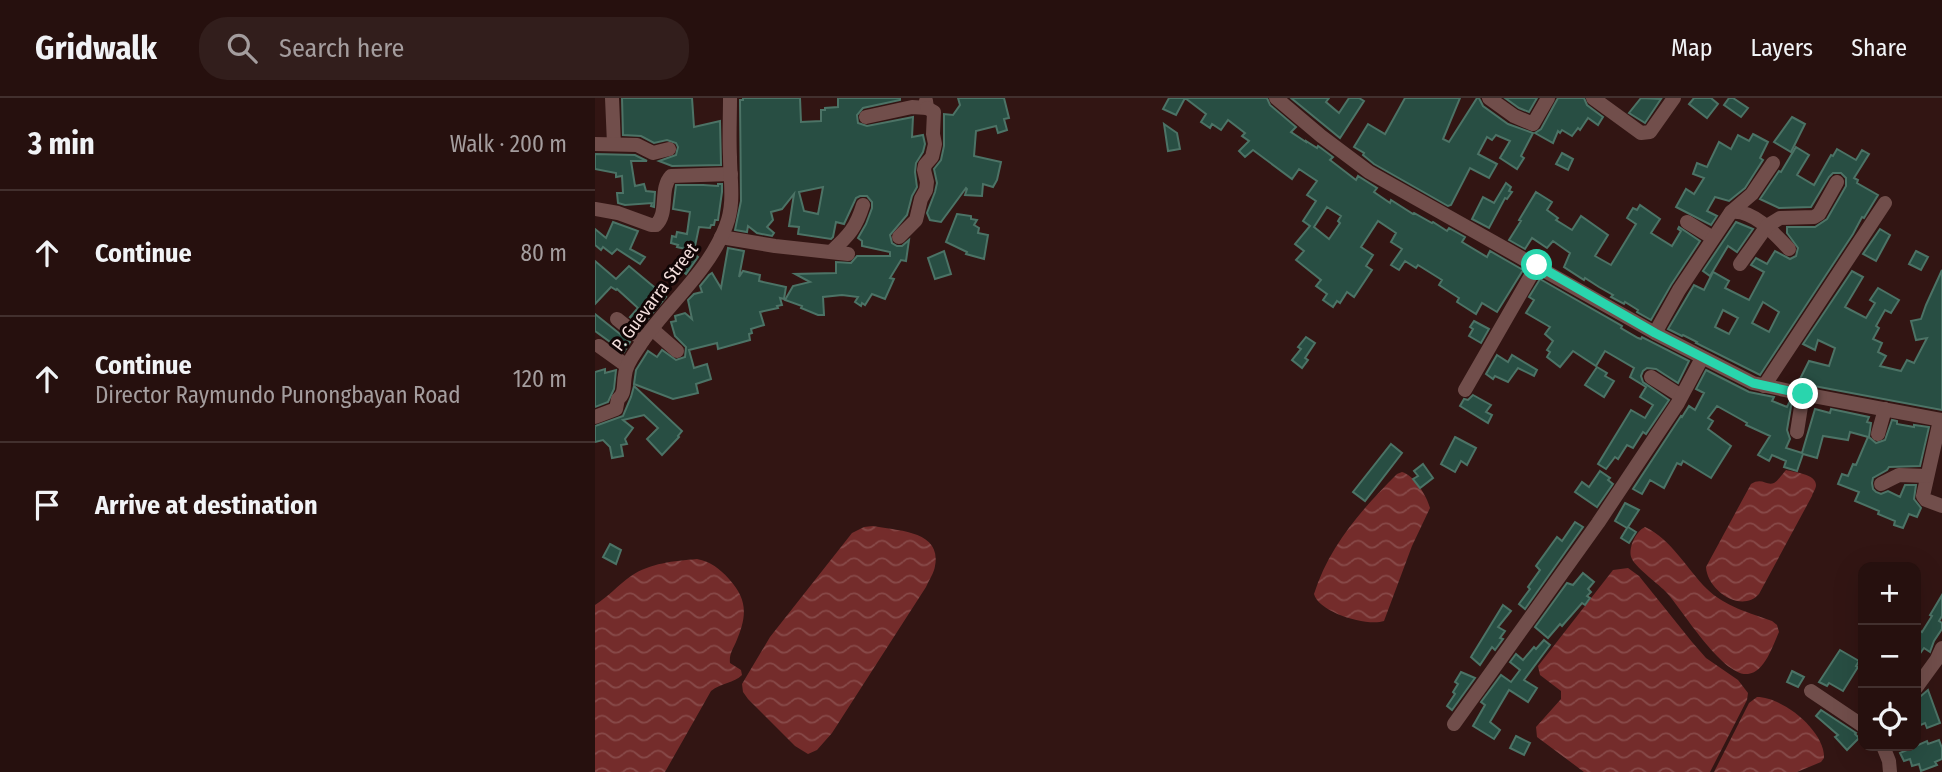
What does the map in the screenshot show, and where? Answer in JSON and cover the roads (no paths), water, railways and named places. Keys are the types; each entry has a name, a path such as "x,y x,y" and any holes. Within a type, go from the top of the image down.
{"street":[{"path":"612,98 614,144"},
{"name":"P. Guevarra Street","path":"595,417 614,411 618,399 622,396 627,366 648,335 695,278 727,225 732,201 730,98"},
{"path":"1276,98 1370,172 1655,333 1753,383 1941,420 1924,498 1942,506"},
{"path":"1489,98 1514,116 1533,124 1548,98"},
{"path":"1593,98 1645,134 1650,132 1674,98"},
{"path":"866,117 926,103 934,112 932,157 925,164 924,170 926,190 916,219 899,237"},
{"path":"595,144 637,145 653,153 669,149"},
{"path":"1655,333 1679,290 1731,212 1752,194 1773,163"},
{"path":"595,209 656,225 661,219 666,182 671,176 731,174"},
{"path":"1740,264 1767,226 1780,218 1816,216 1837,182"},
{"path":"1764,386 1885,202"},
{"path":"832,251 852,233 863,205"},
{"path":"1731,212 1739,211 1767,226 1789,249"},
{"path":"1687,222 1713,238"},
{"path":"721,237 848,254"},
{"path":"1465,390 1537,265"},
{"path":"617,319 677,351"},
{"path":"599,346 627,366"},
{"path":"1454,724 1598,523 1681,396 1702,358"},
{"path":"1651,377 1681,396"},
{"path":"1797,432 1803,394"},
{"path":"1878,434 1885,409"},
{"path":"1881,484 1899,475 1927,476"},
{"path":"1921,681 1942,648"},
{"path":"1811,691 1858,723"},
{"path":"1885,751 1890,772"}],"water":[{"path":"1786,470 1804,474 1815,481 1812,496 1759,594 1752,600 1743,601 1726,597 1712,584 1706,567 1751,484 1758,481 1774,483"},
{"path":"1402,472 1411,477 1419,487 1430,508 1412,546 1384,621 1366,622 1344,617 1317,601 1314,594 1320,576 1359,515 1397,474"},
{"path":"873,526 905,531 925,539 932,545 935,554 934,569 926,587 832,733 817,750 808,754 795,746 748,699 742,684 770,637 852,533"},
{"path":"1645,527 1663,539 1714,595 1777,625 1779,632 1768,657 1754,672 1738,672 1727,665 1704,641 1667,593 1635,563 1631,555 1633,541"},
{"path":"697,559 718,569 740,594 744,616 731,652 730,663 741,670 742,675 711,691 665,772 595,772 595,605 646,568"},
{"path":"1628,568 1639,576 1706,658 1738,680 1748,693 1747,700 1710,772 1584,772 1537,737 1536,727 1561,699 1561,691 1540,675 1538,666 1613,570"},
{"path":"1757,697 1779,703 1801,717 1818,737 1824,758 1821,762 1797,772 1714,772 1749,703"}]}
